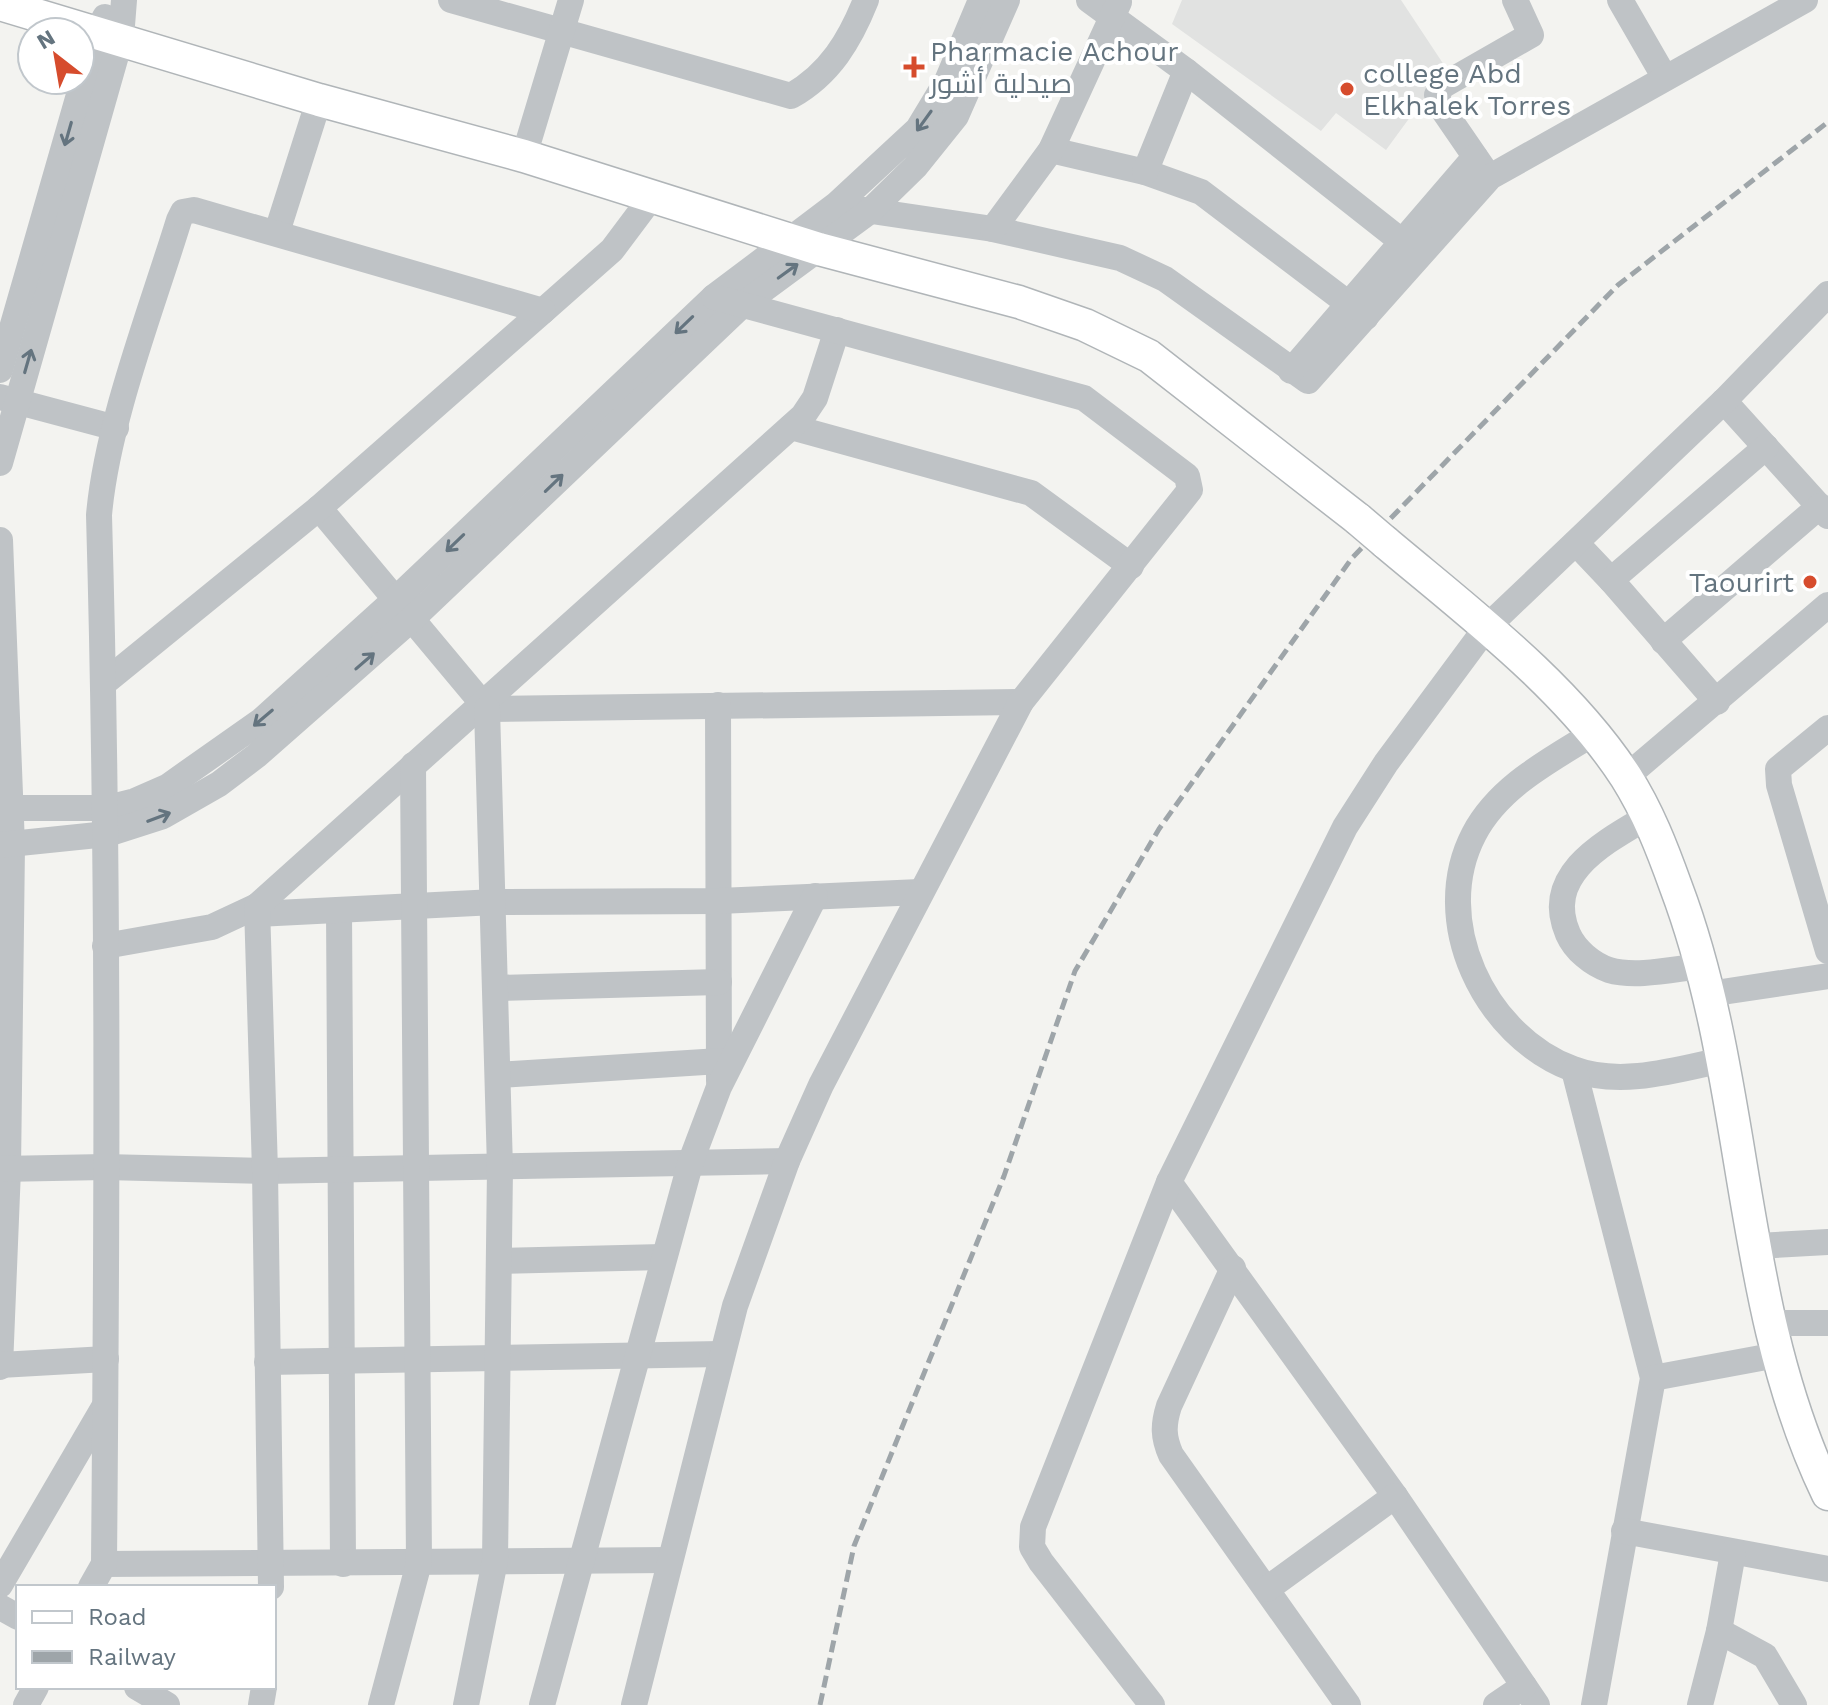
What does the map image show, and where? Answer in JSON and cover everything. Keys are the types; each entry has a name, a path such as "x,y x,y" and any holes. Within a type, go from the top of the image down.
{"main road":[{"path":"0,4 319,100 524,156 819,249 1019,302 1131,346 1171,372 1358,519 1486,628 1594,733 1649,816 1680,896 1705,980 1777,1355 1808,1452 1828,1494"}],"street":[{"path":"0,463 8,399 109,35 114,0"},
{"path":"0,370 109,35 124,0"},
{"path":"451,0 791,96 824,71 844,49 866,0"},
{"path":"524,156 571,0"},
{"path":"6,845 107,834 163,816 219,784 256,756 714,297 836,205 918,129 947,81 981,0"},
{"path":"6,808 107,808 167,787 262,720 406,608 741,306 870,211 935,145 956,116 1007,0"},
{"path":"1089,0 1117,8 1186,71 1410,248"},
{"path":"1483,167 1439,104 1437,95 1442,86 1531,35 1515,0"},
{"path":"1620,0 1665,78"},
{"path":"836,205 993,229 1138,265 1165,279 1302,380 1313,379 1357,310 1483,167 1665,78 1805,0"},
{"path":"993,229 1051,150 1117,8"},
{"path":"1145,172 1186,71"},
{"path":"277,232 319,100"},
{"path":"1051,150 1145,172 1201,192 1357,310"},
{"path":"104,683 319,508 612,250 651,198"},
{"path":"543,311 277,232 194,210 183,212 116,428 103,475 99,515 107,834 106,1359 98,1576 271,1576 343,1564 670,1560"},
{"path":"1152,1705 1032,1547 1033,1527 1169,1182 1345,827 1386,763 1486,628 1724,401 1828,294"},
{"path":"634,1705 721,1354 787,1161 853,1019 1021,702 1190,490 1187,476 1084,398 714,297"},
{"path":"271,1576 265,1171 257,910 413,765 485,706 791,427 815,398 837,330"},
{"path":"8,399 116,428"},
{"path":"1663,641 1824,511 1724,401"},
{"path":"791,427 1031,493 1131,566"},
{"path":"1611,580 1766,447"},
{"path":"319,508 406,608 485,706 495,902 500,1168 499,1356 495,1561 466,1705"},
{"path":"0,540 6,808 1,1365 106,1359"},
{"path":"1576,543 1717,702"},
{"path":"1626,777 1828,605"},
{"path":"485,706 1021,702"},
{"path":"718,705 719,1087"},
{"path":"1828,728 1778,769 1779,785 1828,951"},
{"path":"1594,733 1531,772 1496,804 1475,833 1461,870 1458,909 1459,934 1475,976 1503,1018 1536,1050 1574,1070 1613,1076 1657,1075 1722,1060"},
{"path":"381,1705 419,1563 413,765"},
{"path":"1649,816 1605,842 1582,863 1567,882 1559,900 1562,920 1572,943 1590,960 1610,970 1705,980 1828,976"},
{"path":"105,946 201,930 257,910 339,910 495,902 719,901 920,892"},
{"path":"542,1705 635,1355 691,1161 719,1087 815,896"},
{"path":"339,910 343,1564"},
{"path":"496,988 719,982"},
{"path":"498,1075 720,1061"},
{"path":"1574,1070 1653,1378 1594,1705"},
{"path":"4,1169 105,1167 265,1171 787,1161"},
{"path":"1169,1182 1395,1496 1530,1695 1496,1705"},
{"path":"1757,1246 1828,1242"},
{"path":"500,1261 663,1257"},
{"path":"1233,1268 1169,1406 1164,1424 1165,1440 1171,1455 1348,1705"},
{"path":"1771,1323 1828,1323"},
{"path":"267,1362 721,1354"},
{"path":"1653,1378 1777,1355"},
{"path":"0,1585 105,1404"},
{"path":"1267,1589 1395,1496"},
{"path":"1624,1531 1828,1569"},
{"path":"1700,1705 1719,1631 1733,1553"},
{"path":"1719,1631 1765,1656 1794,1705"},
{"path":"140,1689 162,1704"}],"shaded area":[{"name":"college Abd Elkhalek Torres","path":"1182,0 1401,0 1446,68 1386,150 1336,113 1321,131 1172,24"}],"railway":[{"path":"820,1705 854,1546 1004,1176 1075,971 1159,829 1352,558 1618,285 1828,122"}],"place":[{"name":"Pharmacie Achour صيدلية أشور","path":"914,67"},
{"name":"college Abd Elkhalek Torres","path":"1347,89"},
{"name":"Taourirt","path":"1810,582"}]}
